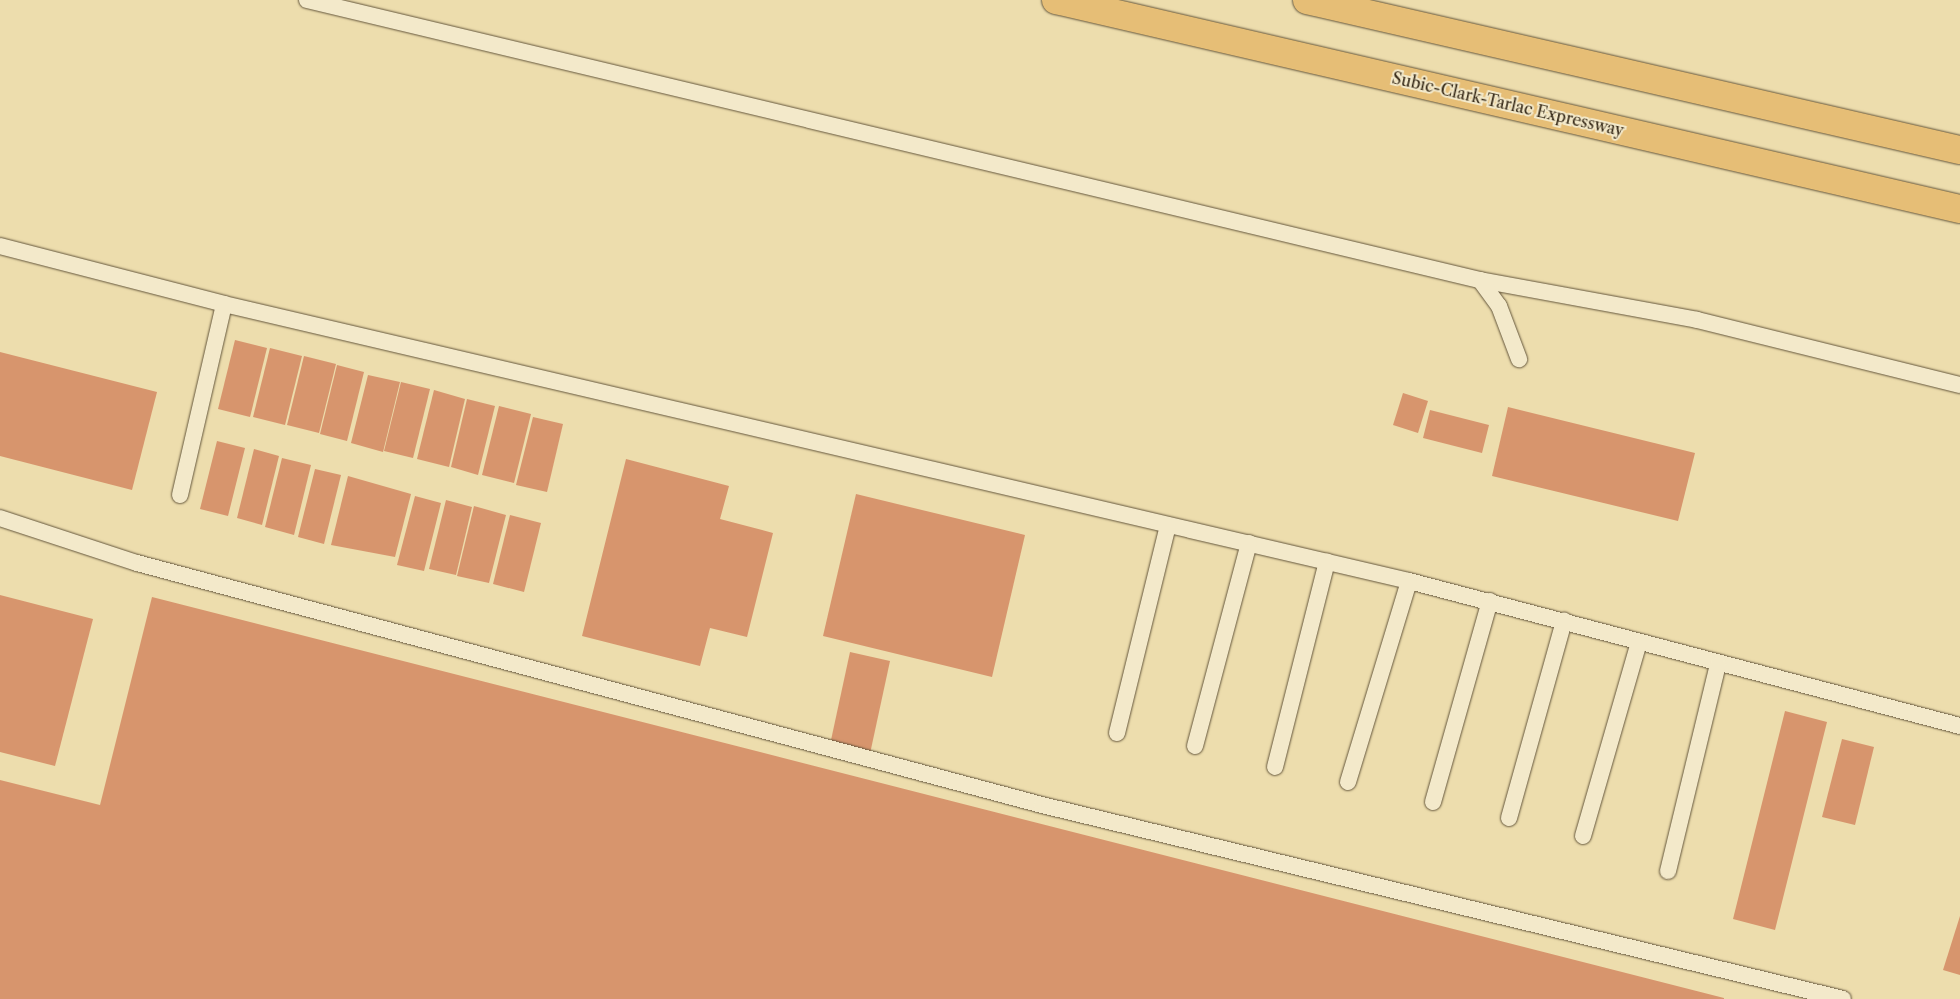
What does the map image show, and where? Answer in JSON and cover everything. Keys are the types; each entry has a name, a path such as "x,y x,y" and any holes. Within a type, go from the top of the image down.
{"highway":[{"name":"Subic-Clark-Tarlac Expressway","path":"1056,0 1960,209"},
{"path":"1307,0 1960,150"}],"lane":[{"path":"308,0 1480,280 1697,320 1960,384"},
{"path":"0,246 224,304 1409,581 1564,621 1718,665 1960,726"},
{"path":"1480,280 1499,306 1519,359"},
{"path":"180,495 224,304"},
{"path":"0,518 137,563 1032,803 1843,999"},
{"path":"1117,733 1168,525"},
{"path":"1195,746 1249,543"},
{"path":"1275,767 1326,561"},
{"path":"1348,782 1409,581"},
{"path":"1433,802 1490,601"},
{"path":"1509,818 1564,621"},
{"path":"1583,836 1639,642"},
{"path":"1668,871 1718,665"}],"building":[{"path":"235,340 267,348 250,417 218,409"},
{"path":"270,348 302,356 285,425 253,417"},
{"path":"0,352 157,392 132,490 0,456"},
{"path":"304,356 336,364 319,433 287,425"},
{"path":"337,365 364,372 347,441 320,434"},
{"path":"368,375 400,382 383,452 351,443"},
{"path":"401,382 430,389 413,458 384,451"},
{"path":"434,390 465,399 449,467 417,459"},
{"path":"1403,393 1428,401 1418,433 1393,425"},
{"path":"467,399 495,406 478,475 451,467"},
{"path":"499,406 531,414 514,483 482,475"},
{"path":"1508,407 1695,453 1678,521 1492,476"},
{"path":"1430,410 1489,425 1482,453 1423,438"},
{"path":"533,417 563,424 547,492 516,485"},
{"path":"217,441 245,448 228,516 200,509"},
{"path":"254,449 279,456 262,525 237,518"},
{"path":"282,458 311,465 294,535 265,527"},
{"path":"626,459 729,486 720,519 773,533 747,637 710,628 700,666 582,636"},
{"path":"315,469 341,475 324,544 298,537"},
{"path":"348,476 411,494 395,557 331,545"},
{"path":"856,494 1025,535 992,677 823,636"},
{"path":"415,496 441,503 424,571 397,565"},
{"path":"446,500 472,507 456,575 429,569"},
{"path":"474,506 506,515 489,583 457,576"},
{"path":"510,515 541,523 524,592 493,584"},
{"path":"0,595 93,619 55,766 0,752"},
{"path":"152,597 1724,999 0,999 0,780 100,805"},
{"path":"850,652 890,661 868,763 828,754"},
{"path":"1785,711 1827,722 1775,930 1733,919"},
{"path":"1842,739 1874,747 1855,825 1822,817"},
{"path":"1960,916 1960,975 1943,970"}]}
